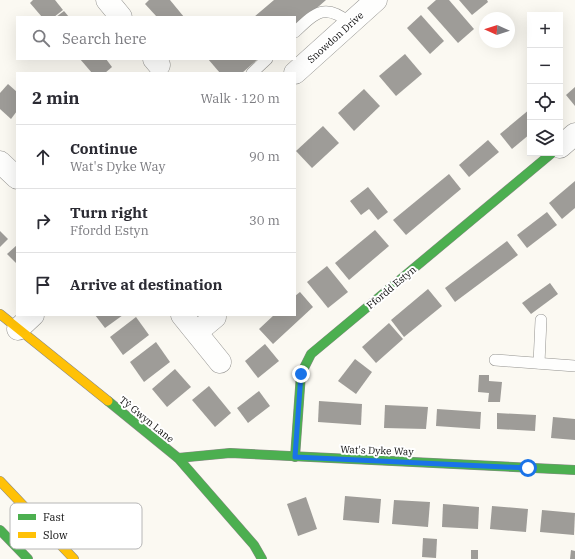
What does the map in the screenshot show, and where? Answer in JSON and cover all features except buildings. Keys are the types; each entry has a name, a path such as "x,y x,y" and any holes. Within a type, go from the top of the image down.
{"main road":[{"name":"Ffordd Estyn","path":"295,457 301,374 304,365 311,354 548,156"},
{"name":"Tŷ Gwyn Lane","path":"0,314 26,322 178,458 254,545 262,559"},
{"name":"Wat's Dyke Way","path":"178,458 230,453 575,470"},
{"path":"0,481 21,503"},
{"path":"0,530 10,540"},
{"path":"18,549 28,559"},
{"path":"65,549 74,559"}],"street":[{"path":"108,0 120,16"},
{"name":"Snowdon Drive","path":"295,72 376,0"},
{"path":"563,144 575,134"},
{"path":"0,162 16,177"},
{"path":"183,316 220,362"},
{"path":"196,332 215,317"}],"lane":[{"path":"296,31 313,15 324,11 335,12 350,24"},
{"path":"253,72 266,60"},
{"path":"539,363 540,320"},
{"path":"495,360 575,366"}],"traffic: fast":[{"path":"295,457 301,374 311,354 548,156"},
{"path":"108,401 178,458 254,545 262,559"},
{"path":"178,458 230,453 575,470"},
{"path":"0,530 10,540"},
{"path":"18,549 28,559"}],"traffic: slow":[{"path":"0,314 108,401"},
{"path":"0,481 21,503"},
{"path":"65,549 74,559"}],"route":[{"path":"301,374 295,457 528,468"}]}
